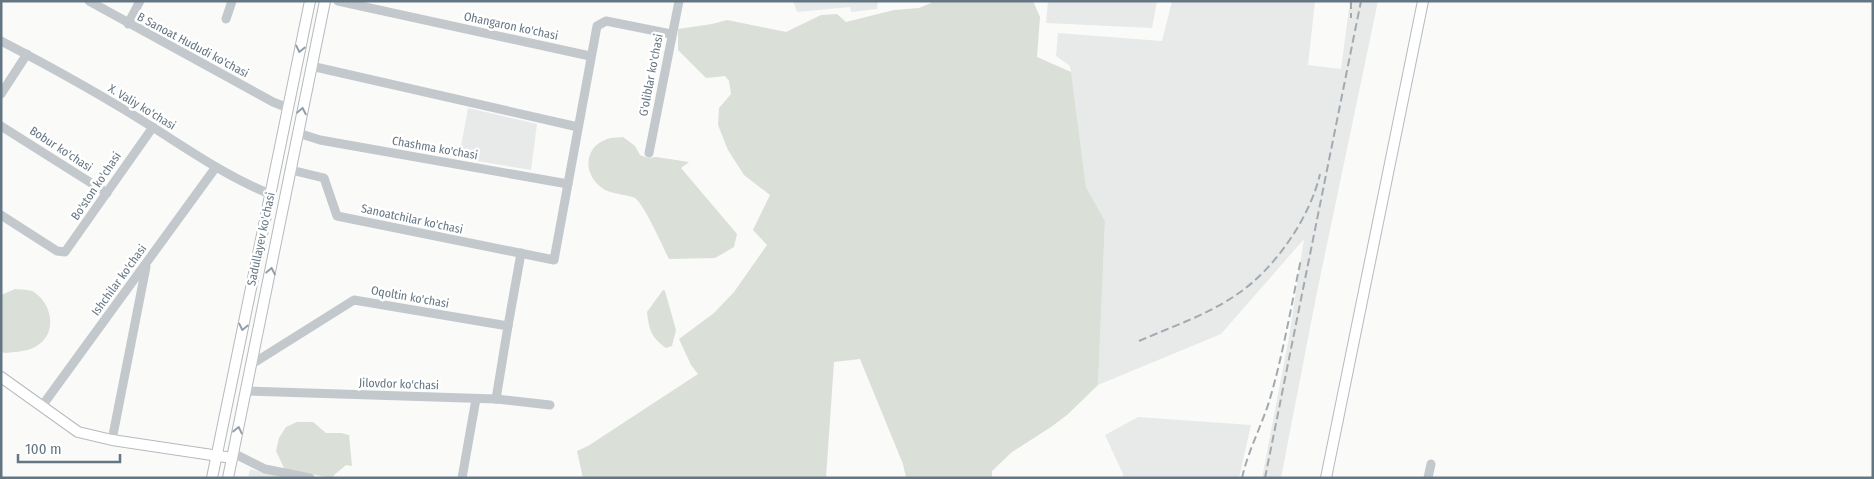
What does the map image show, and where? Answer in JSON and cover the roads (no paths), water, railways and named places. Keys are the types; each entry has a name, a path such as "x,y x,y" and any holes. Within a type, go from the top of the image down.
{"main road":[{"name":"Sadullayev ko'chasi","path":"212,478 310,1"},
{"name":"Sadullayev ko'chasi","path":"228,478 325,1"},
{"path":"1326,478 1423,1"},
{"path":"1,377 78,432 112,440 216,457 233,456"}],"street":[{"name":"B Sanoat Hududi ko'chasi","path":"88,1 273,102 288,108"},
{"path":"128,24 140,1"},
{"path":"226,19 232,1"},
{"name":"Ohangaron ko'chasi","path":"338,1 590,56"},
{"name":"G'oliblar ko'chasi","path":"649,153 679,1"},
{"path":"568,184 597,26 606,21 672,34"},
{"name":"X. Valiy ko'chasi","path":"1,42 27,54 153,127 216,168 270,194"},
{"path":"1,94 27,54"},
{"path":"311,66 578,126"},
{"name":"Bobur ko'chasi","path":"1,126 106,193"},
{"name":"Bo'ston ko'chasi","path":"1,215 57,251 65,252 153,127"},
{"name":"Chashma ko'chasi","path":"298,133 320,140 568,184"},
{"name":"Ishchilar ko'chasi","path":"42,406 216,168"},
{"name":"Sanoatchilar ko'chasi","path":"291,170 324,178 337,216 554,260 568,184"},
{"path":"496,399 521,253"},
{"path":"112,440 146,265"},
{"name":"Oqoltin ko'chasi","path":"252,364 354,300 508,326"},
{"name":"Jilovdor ko'chasi","path":"247,391 496,399 550,405"},
{"path":"462,478 476,399"},
{"path":"233,456 266,469 310,478"},
{"path":"1428,478 1431,464"}],"railway":[{"path":"1351,1 1351,18"},
{"path":"1265,478 1361,1"},
{"path":"1139,341 1213,309 1236,295 1264,272 1289,242 1299,225 1308,208 1320,174"},
{"path":"1242,478 1274,384 1301,259"}]}
